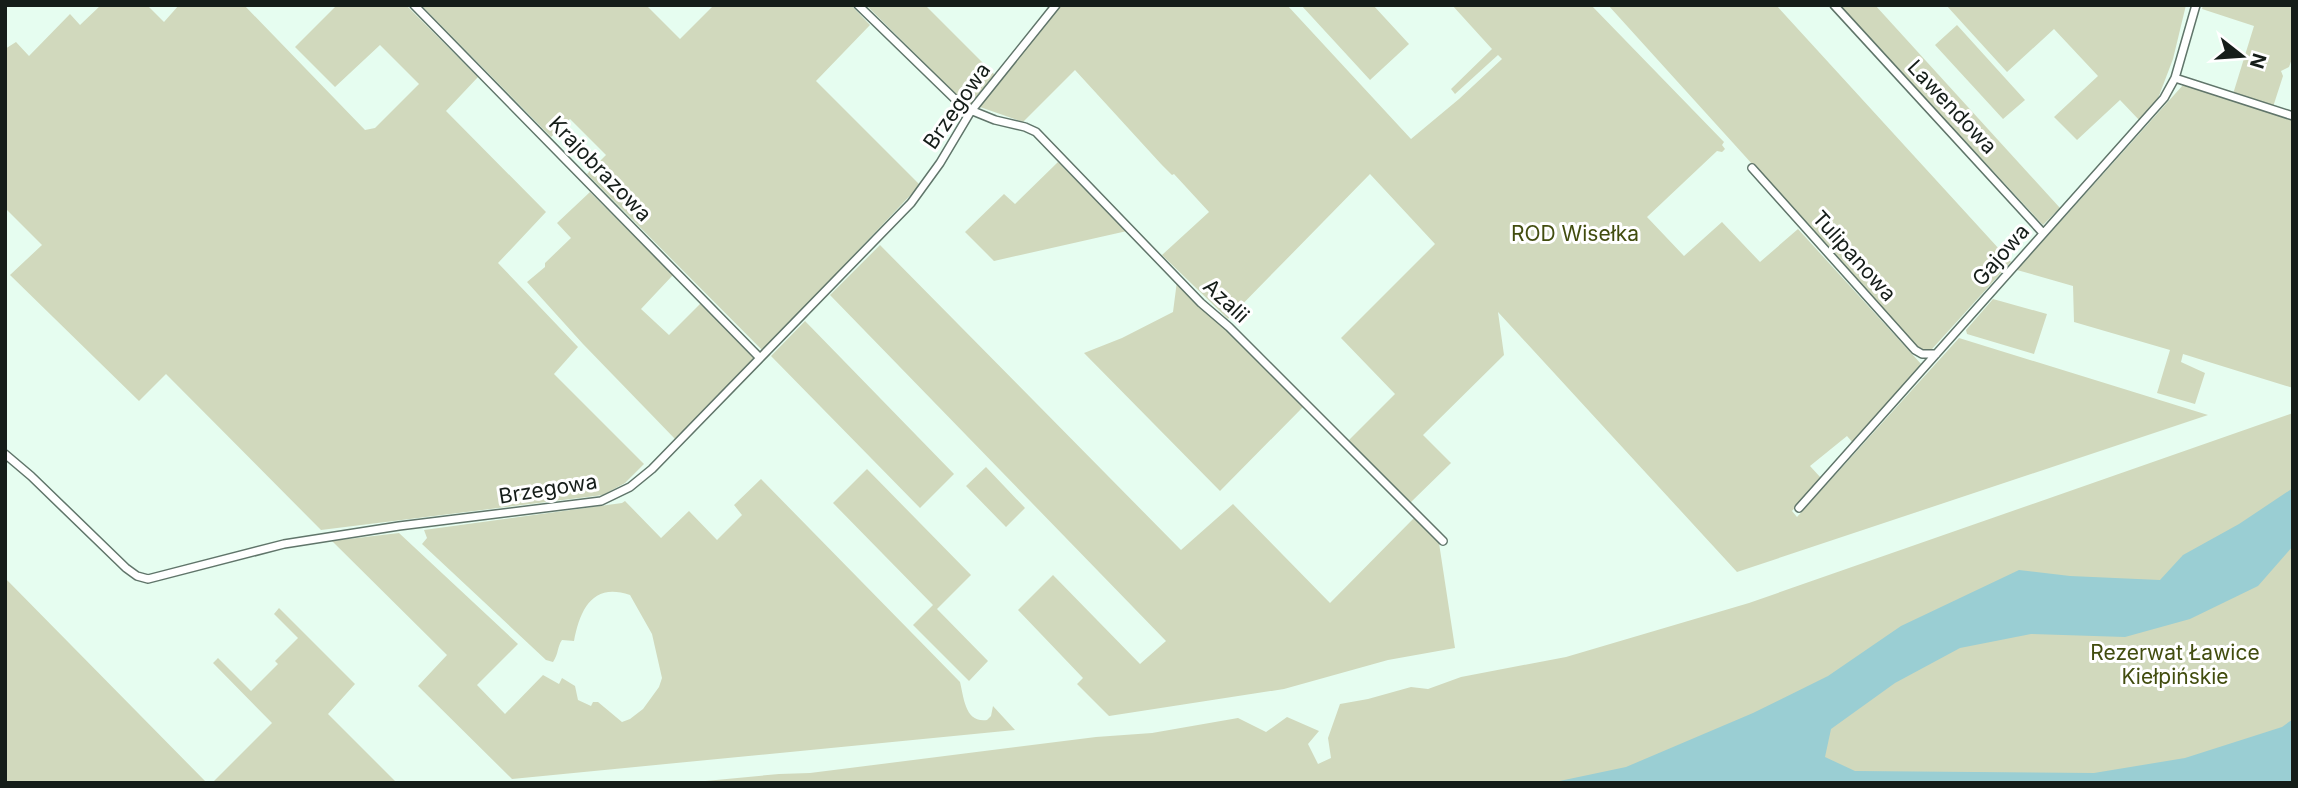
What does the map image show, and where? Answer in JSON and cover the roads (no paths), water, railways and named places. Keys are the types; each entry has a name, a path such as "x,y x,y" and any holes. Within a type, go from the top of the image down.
{"street":[{"name":"Krajobrazowa","path":"414,5 761,358"},
{"path":"859,5 963,107 971,111"},
{"name":"Brzegowa","path":"5,454 32,475 126,568 136,576 148,579 285,544 399,526 601,501 630,487 652,469 911,203 940,163 971,111 1056,5"},
{"name":"Lawendowa","path":"1834,5 2043,233"},
{"name":"Gajowa","path":"1799,508 2164,97 2175,78 2196,5"},
{"path":"2175,78 2293,116"},
{"name":"Azalii","path":"971,111 1036,132 1200,303 1229,327 1443,541"},
{"name":"Tulipanowa","path":"1752,168 1914,350 1922,354 1936,354"}],"water":[{"path":"2293,488 2293,546 2258,586 2190,619 2125,637 2031,634 1960,648 1895,683 1831,729 1825,757 1855,771 2094,773 2185,758 2282,727 2293,719 2293,783 1550,783 1626,767 1753,713 1828,676 1901,626 2019,570 2070,576 2160,580 2183,555 2239,524"}],"park label":[{"name":"ROD Wisełka","path":"1575,234"},
{"name":"Rezerwat Ławice Kiełpińskie","path":"2175,665"}]}
